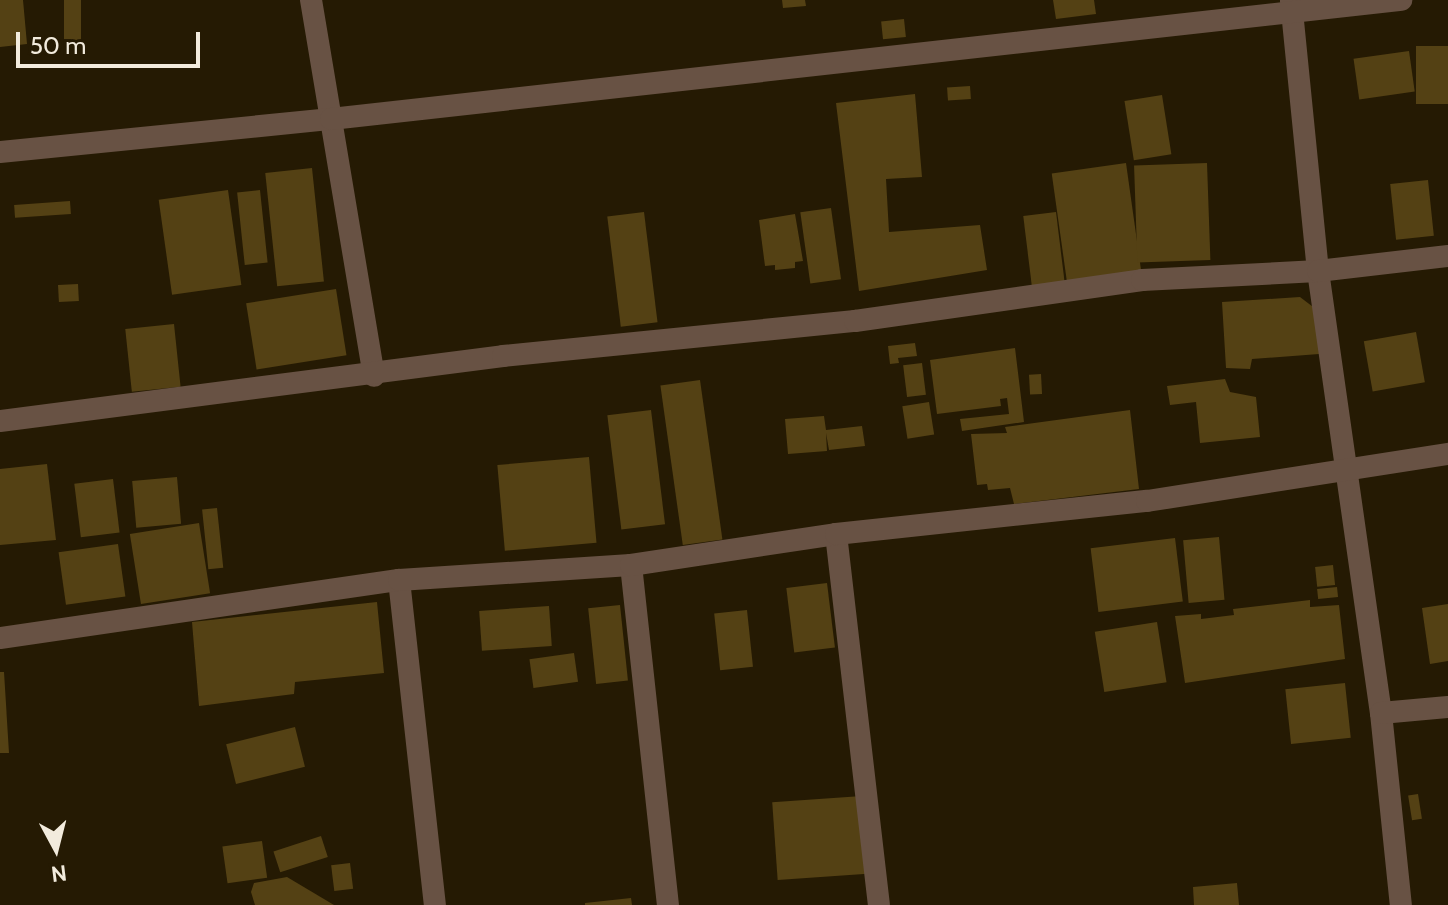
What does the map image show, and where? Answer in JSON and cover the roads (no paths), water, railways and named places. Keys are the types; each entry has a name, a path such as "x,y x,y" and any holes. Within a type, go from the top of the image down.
{"street":[{"path":"311,0 374,376"},
{"path":"0,152 331,119 1292,7 1401,0"},
{"path":"1292,7 1318,271 1381,713 1401,905"},
{"path":"0,421 374,376 503,356 855,321 1142,280 1318,271 1448,256"},
{"path":"0,638 399,580 631,565 836,534 1147,501 1448,454"},
{"path":"836,534 879,905"},
{"path":"631,565 668,905"},
{"path":"399,580 435,905"},
{"path":"1381,713 1448,707"}]}
